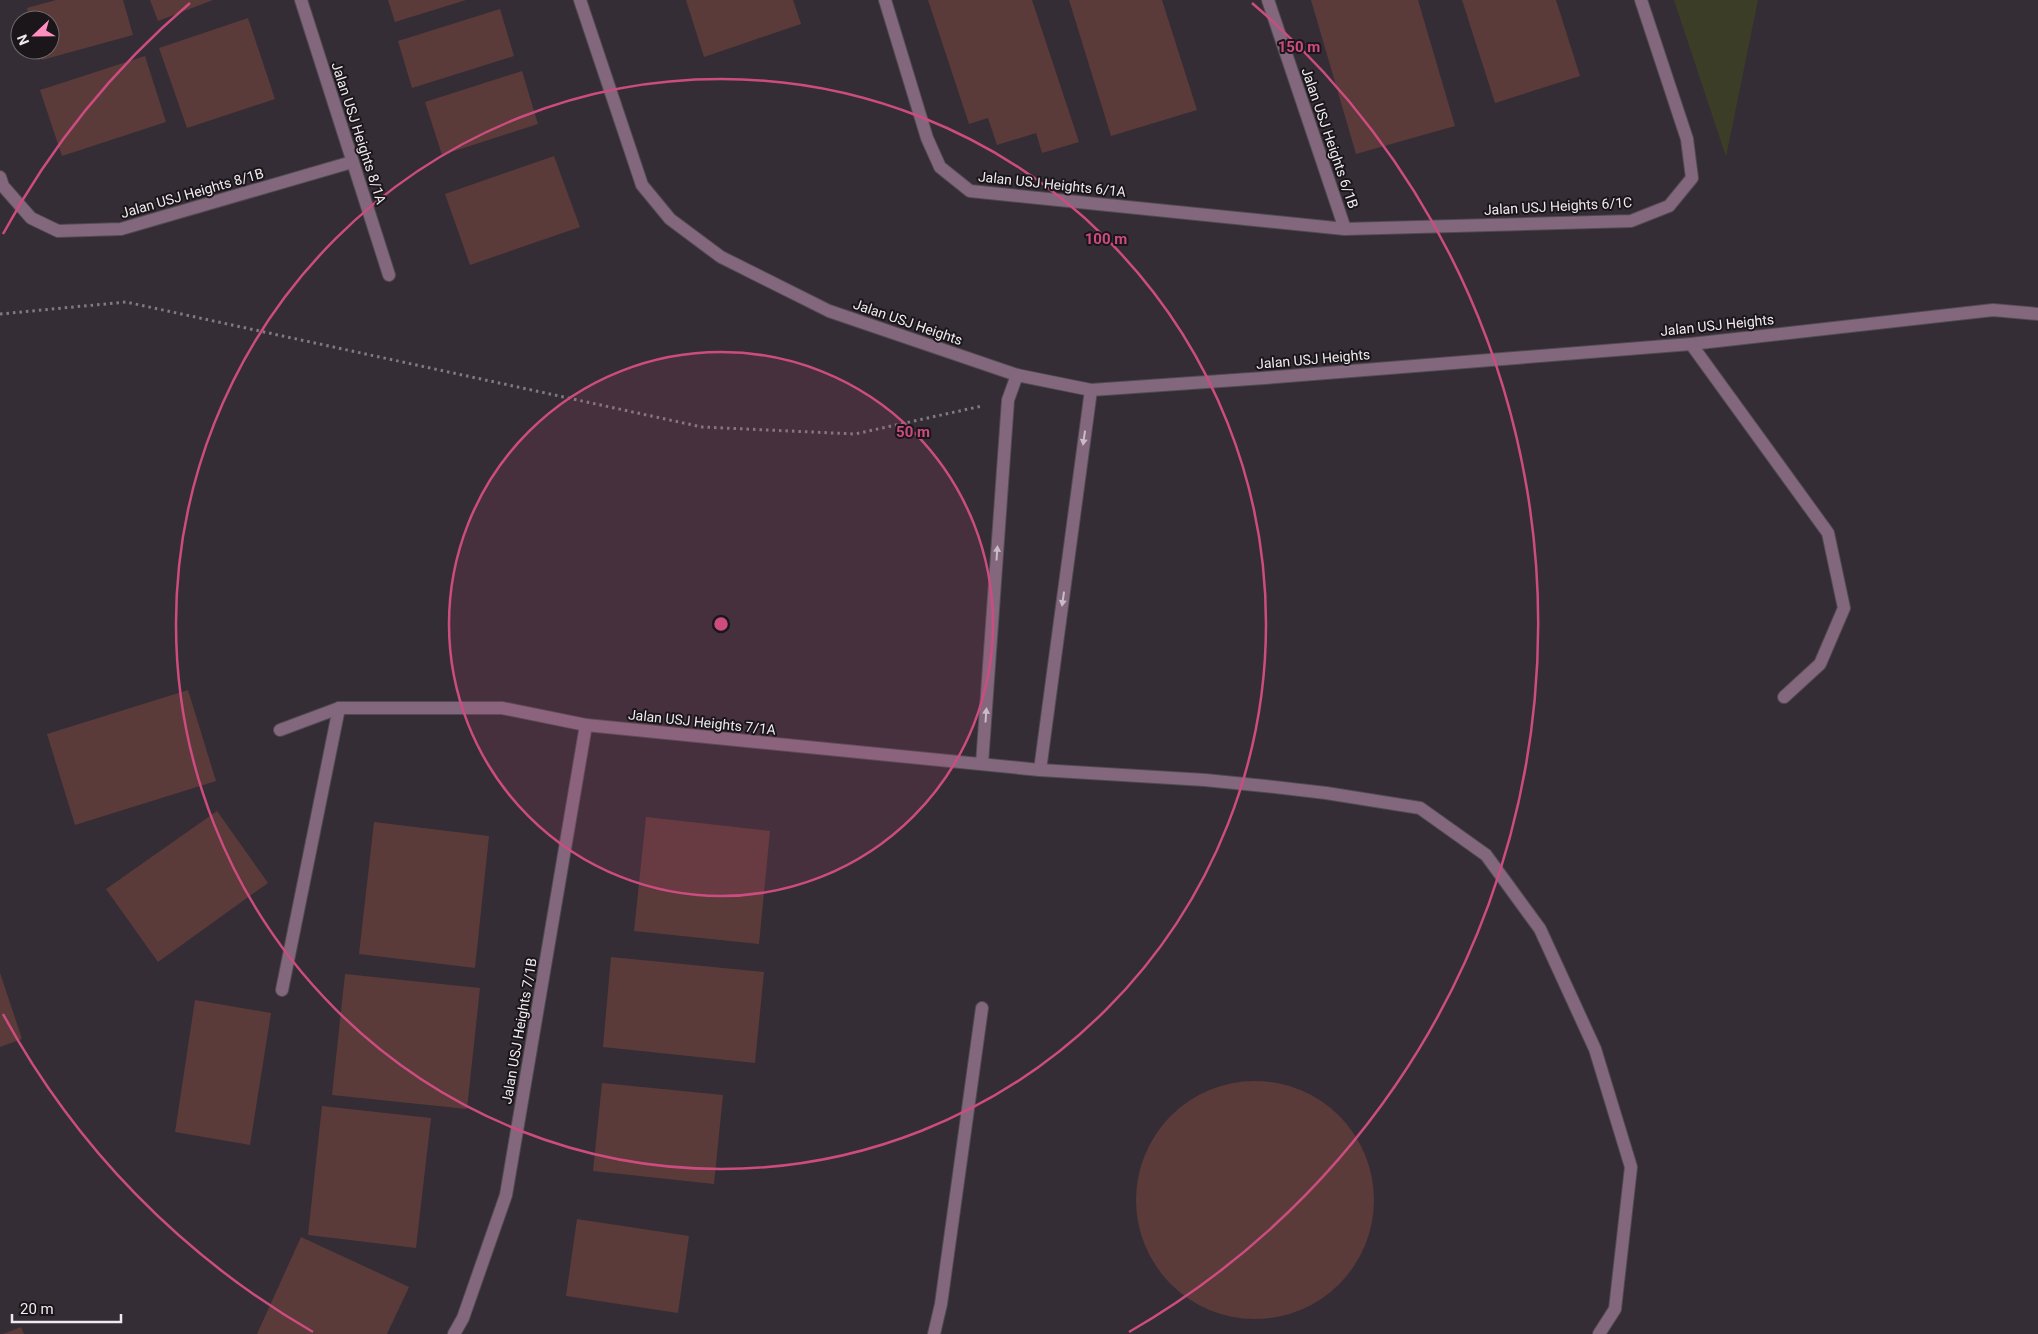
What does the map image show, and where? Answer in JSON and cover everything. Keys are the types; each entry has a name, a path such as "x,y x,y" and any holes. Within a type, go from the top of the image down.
{"street":[{"name":"Jalan USJ Heights 8/1A","path":"301,0 388,276"},
{"name":"Jalan USJ Heights","path":"580,0 642,185 670,218 721,257 820,307 1017,375 1091,390 1691,344 1993,310 2038,314"},
{"name":"Jalan USJ Heights 6/1A","path":"885,0 930,145 940,167 970,191 1345,229"},
{"name":"Jalan USJ Heights 6/1B","path":"1268,0 1345,229"},
{"name":"Jalan USJ Heights 6/1C","path":"1345,229 1631,221 1669,206 1692,178 1688,139 1641,0"},
{"name":"Jalan USJ Heights 8/1B","path":"0,178 3,186 31,218 58,231 121,229 352,162"},
{"path":"1691,344 1828,533 1844,608 1820,664 1784,697"},
{"path":"982,764 1008,400 1017,375"},
{"path":"1040,770 1091,390"},
{"path":"282,990 339,708"},
{"name":"Jalan USJ Heights 7/1A","path":"280,730 339,708 502,708 586,725 1040,770 1205,780 1326,793 1420,808 1486,855 1540,929 1594,1049 1631,1167 1615,1309 1600,1334"},
{"name":"Jalan USJ Heights 7/1B","path":"454,1334 463,1318 506,1195 586,725"},
{"path":"934,1334 941,1304 982,1008"}],"path":[{"path":"0,314 126,302 702,427 856,434 1008,400"}],"green space":[{"path":"1674,0 1758,0 1726,157"}],"building":[{"path":"56,0 123,0 133,35 60,55 60,10 28,10 27,8"},
{"path":"150,0 213,0 158,21"},
{"path":"388,0 466,0 395,22"},
{"path":"686,0 793,0 801,24 704,57"},
{"path":"928,0 1032,0 1079,142 1042,153 1036,133 997,145 988,118 969,124"},
{"path":"1069,0 1162,0 1197,110 1111,136"},
{"path":"1311,0 1418,0 1455,126 1356,154"},
{"path":"1462,0 1556,0 1580,76 1495,103"},
{"path":"500,9 514,56 412,88 398,41"},
{"path":"248,18 275,99 187,128 159,48"},
{"path":"145,56 166,122 62,156 40,90"},
{"path":"522,71 538,124 442,155 425,102"},
{"path":"554,156 580,227 470,265 445,194"},
{"path":"188,690 216,781 75,825 47,734"},
{"path":"217,811 268,883 158,962 106,889"},
{"path":"646,817 770,831 759,944 634,931"},
{"path":"374,822 489,836 475,968 359,954"},
{"path":"611,957 764,972 755,1063 603,1047"},
{"path":"0,973 22,1039 0,1047"},
{"path":"345,974 480,988 467,1109 332,1095"},
{"path":"195,1000 271,1013 250,1145 175,1132"},
{"path":"1255,1081 1278,1083 1301,1090 1321,1101 1339,1116 1354,1134 1365,1154 1372,1177 1374,1200 1372,1223 1365,1246 1354,1266 1339,1284 1321,1299 1301,1310 1278,1317 1255,1319 1232,1317 1209,1310 1189,1299 1171,1284 1156,1266 1145,1246 1138,1223 1136,1200 1138,1177 1145,1154 1156,1134 1171,1116 1189,1101 1209,1090 1232,1083"},
{"path":"602,1083 723,1095 714,1184 593,1171"},
{"path":"322,1106 431,1118 416,1248 308,1235"},
{"path":"577,1219 689,1236 678,1313 566,1296"},
{"path":"301,1237 409,1287 387,1334 257,1334"},
{"path":"21,1327 24,1334 3,1334"}]}
